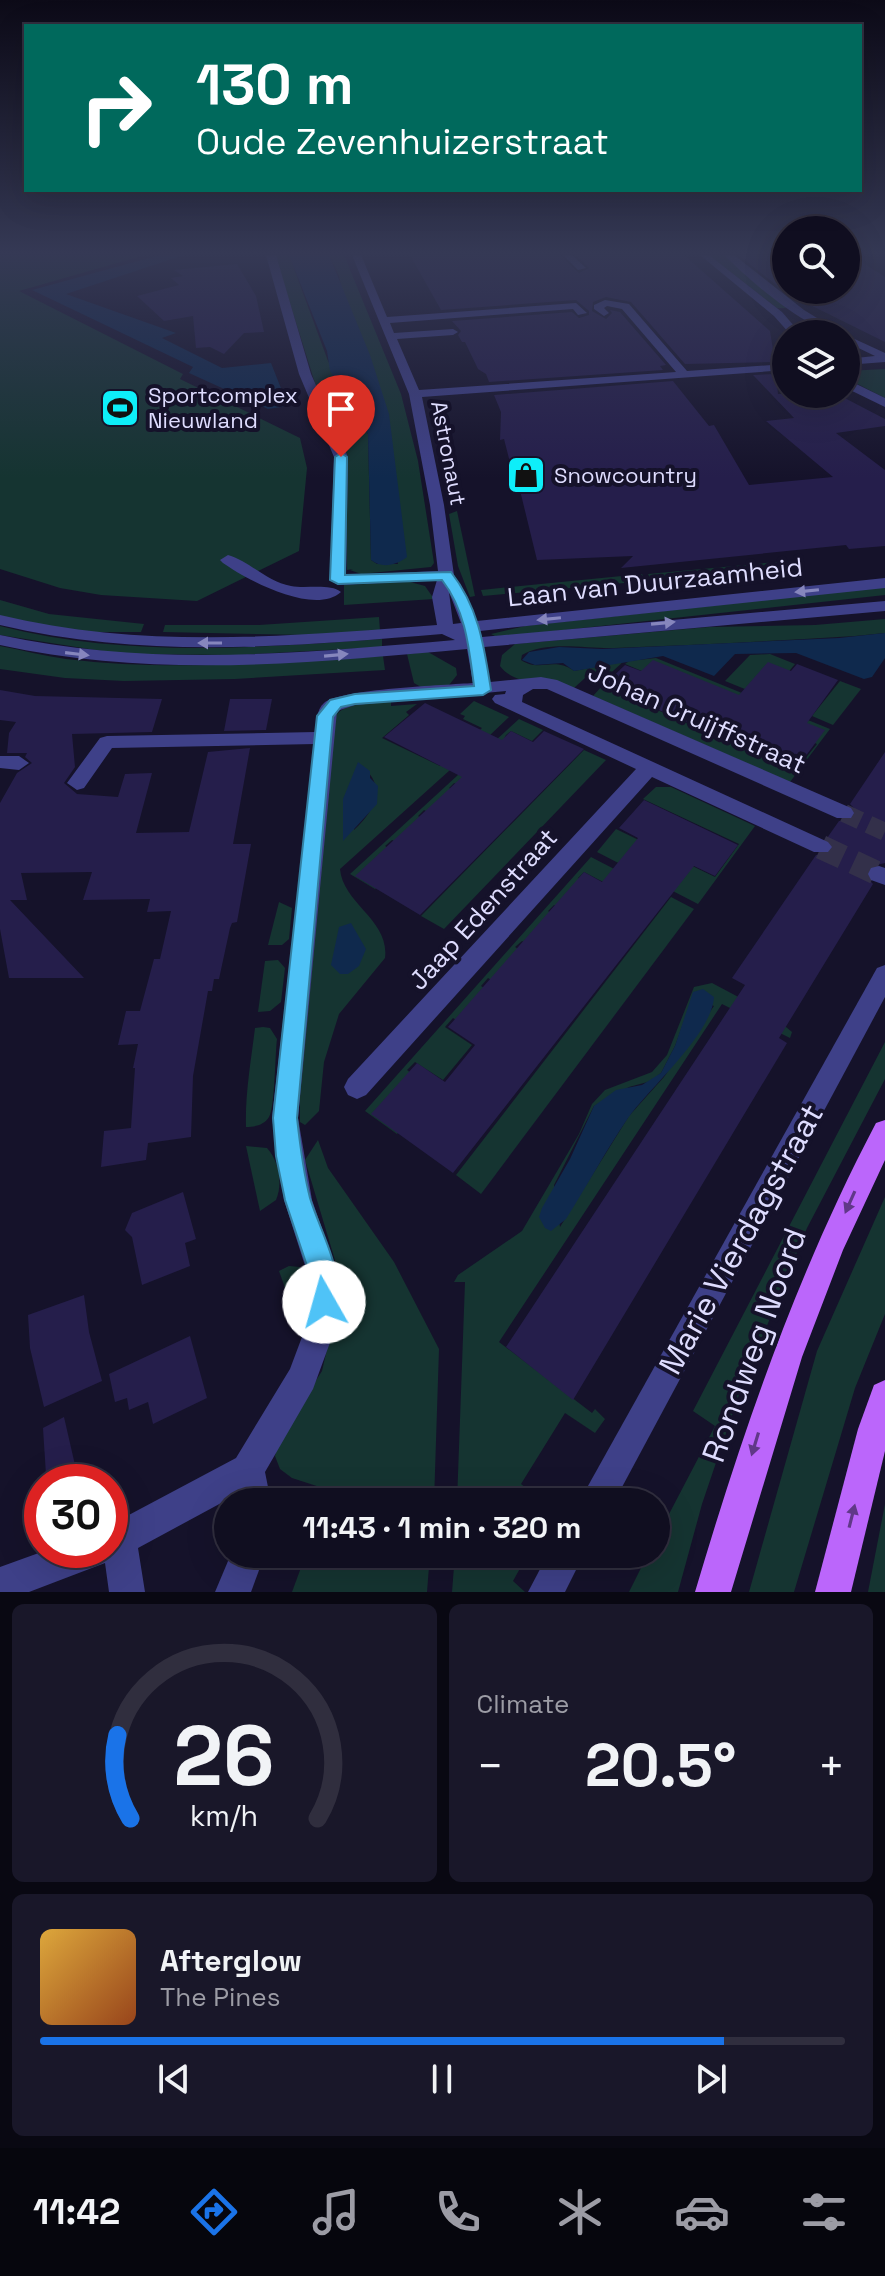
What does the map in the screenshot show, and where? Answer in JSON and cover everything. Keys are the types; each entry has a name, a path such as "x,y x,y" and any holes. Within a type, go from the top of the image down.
{"main road":[{"name":"Rondweg Noord","path":"713,1592 766,1410 806,1302 862,1174 885,1132"},
{"path":"833,1592 885,1396"}],"street":[{"path":"292,329 305,374 341,457 338,580 446,575"},
{"name":"Astronaut","path":"388,329 415,394 429,453 446,575 440,597 446,630"},
{"path":"645,329 684,374"},
{"path":"391,336 453,332"},
{"path":"860,345 885,358"},
{"path":"860,361 885,358"},
{"path":"415,394 772,368"},
{"path":"860,390 885,403"},
{"path":"228,560 269,587 290,593 333,592"},
{"name":"Astronaut","path":"446,575 460,593 474,636"},
{"name":"Laan van Duurzaamheid","path":"0,640 75,654 183,661 294,658 885,583"},
{"name":"Laan van Duurzaamheid","path":"0,620 46,632 165,643 299,640 446,630 474,636 885,606"},
{"path":"474,636 483,690 821,847"},
{"path":"513,705 514,693 526,684"},
{"name":"Johan Cruijffstraat","path":"323,738 325,716 335,703 551,684 844,813"},
{"path":"77,783 107,742 323,738 285,1118 298,1200 322,1272 324,1302 320,1329 302,1378 251,1486 128,1537"},
{"name":"Jaap Edenstraat","path":"357,1087 649,768"},
{"name":"Marie Vierdagstraat","path":"604,1488 885,975"},
{"path":"0,1585 46,1568"},
{"path":"117,1568 127,1592"},
{"path":"233,1592 242,1568"},
{"path":"546,1592 559,1568"}],"green space":[{"name":"Sportcomplex Nieuwland","path":"0,329 95,329 183,374 180,379 300,438 307,468 299,551 197,601 101,595 60,588 0,569"},
{"path":"298,329 316,329 328,361 368,434 371,560 377,564 398,564 350,329 374,329 401,394 418,461 434,563 431,567 361,574 350,570 353,569 347,570 346,455 315,383"},
{"path":"885,369 885,398 860,385 860,370"},
{"path":"457,511 475,596 470,597 458,566 449,514"},
{"path":"787,561 791,566 651,580 648,574"},
{"path":"642,574 646,581 483,596 481,590"},
{"path":"410,582 425,586 434,599 344,605 344,585"},
{"path":"885,587 885,595 527,634 491,634 525,626"},
{"path":"0,600 49,614 144,624 141,632 78,632 0,616"},
{"path":"379,617 380,631 307,635 163,632 165,625 259,625"},
{"path":"885,619 885,633 855,636 614,648 555,646 522,655 521,660 528,664 560,665 574,671 624,661 602,681 585,678 574,688 523,680 500,666 502,655 515,644 709,627 815,625"},
{"path":"0,626 94,643 142,647 238,647 382,639 382,647 238,655 121,654 0,635"},
{"path":"0,646 66,659 145,665 224,665 383,656 385,670 235,679 124,681 65,678 0,669"},
{"path":"428,652 456,668 457,675 449,685 421,687 414,683 407,654"},
{"path":"770,654 795,664 767,698 725,681 750,655"},
{"path":"656,658 830,729 790,782 593,696 602,686 796,770 817,744 625,664"},
{"path":"840,681 861,689 833,725 812,716"},
{"path":"474,701 509,717 489,736 460,714"},
{"path":"391,702 391,706 417,704 382,738 440,766 471,739 480,743 340,869 349,892 380,933 385,945 385,958 339,1014 324,1062 319,1111 305,1125 300,1122 300,1093 335,716 353,706","holes":["358,763 367,771 376,788 376,796 369,813 354,830"]},
{"path":"519,719 543,730 532,741 511,731 506,735 476,794 454,783 449,788 470,799 446,822 424,810 418,816 439,829 414,853 392,840 385,846 407,859 375,889 350,874"},
{"path":"584,750 606,760 444,929 421,916"},
{"path":"656,787 671,787 755,826 698,904 597,852 616,829 715,877 739,844 643,799"},
{"path":"591,857 620,872 609,885 584,872 578,878 603,892 579,919 554,905 548,911 573,926 548,955 522,941 515,947 541,963 515,994 488,978 481,986 508,1003 480,1035 453,1018 445,1027 472,1045 443,1080 415,1062 407,1070 434,1090 397,1134 365,1111"},
{"path":"671,897 694,909 481,1194 456,1175"},
{"path":"279,902 292,908 289,939 282,945 268,945"},
{"path":"278,960 285,968 281,1002 270,1011 258,1012 265,961"},
{"path":"712,983 764,1011 792,1032 790,1038 722,1004 499,1342 592,1413 595,1409 605,1419 595,1433 565,1413 521,1484 526,1488 458,1488 465,1282 454,1282 458,1275 522,1231 579,1134 592,1104 605,1090 652,1072 667,1055 694,987","holes":["692,999 714,1006 664,1077 629,1116 560,1227 554,1185 594,1106 629,1087 651,1081 661,1073 675,1046"]},
{"path":"255,1028 270,1028 277,1039 271,1112 265,1122 246,1127"},
{"path":"885,1042 885,1079 807,1228 741,1389 702,1504 678,1592 629,1592 641,1568 670,1568 670,1512 715,1426 693,1411"},
{"path":"318,1140 328,1168 394,1262 439,1349 434,1488 323,1488 292,1478 280,1469 275,1456 280,1437 322,1371 339,1297 337,1267 305,1160"},
{"path":"246,1146 267,1148 279,1173 276,1200 260,1211"},
{"path":"885,1197 885,1314 855,1388 794,1592 749,1592 817,1351"},
{"path":"289,1266 300,1267 311,1280 309,1309 302,1336 279,1271"},
{"path":"885,1504 885,1592 868,1592"},
{"path":"301,1568 429,1568 427,1592 292,1592"},
{"path":"454,1568 520,1568 513,1581 525,1592 452,1592"}],"water":[{"path":"114,329 166,329 176,333 162,338 222,368 271,363 288,406 268,409 189,373 193,367"},
{"path":"318,329 359,329 389,414 407,557 394,564 385,565 371,560 368,434 330,371 327,351"},
{"path":"885,633 885,658 872,677 864,679 796,653 735,654 714,676 663,656 574,671 563,663 535,665 522,660 529,652 559,647 602,649"},
{"path":"358,762 370,771 370,778 378,786 377,804 343,841 343,799"},
{"path":"351,923 366,949 359,966 348,974 340,974 331,965 339,927"},
{"path":"703,989 714,997 703,1027 628,1118 566,1219 551,1231 545,1228 539,1217 542,1208 570,1159 594,1106 616,1090 642,1085 661,1073 675,1046 693,992"}],"building":[{"path":"194,329 263,329 264,332 244,333 224,354 210,347 196,348"},
{"path":"459,329 635,329 666,365 660,366 663,370 489,382 458,335"},
{"path":"655,329 768,329 772,362 685,364"},
{"path":"860,329 885,329 885,342 860,330"},
{"path":"772,374 772,395 753,375"},
{"path":"673,381 709,426 714,425 749,485 833,477 766,421 794,418 784,408 860,406 885,419 885,426 836,433 885,470 885,546 849,549 846,545 621,568 633,556 537,560 517,478 514,478 504,439 500,440 501,412 494,395"},
{"path":"653,660 739,695 768,662 791,671 797,664 838,680 807,723 825,730 796,769 603,686 625,665 641,671"},
{"path":"0,690 35,696 162,699 152,732 72,734 75,767 64,783 77,794 118,797 125,774 152,773 136,833 189,832 208,752 250,748 233,844 251,844 237,922 232,923 230,928 219,979 214,979 212,991 208,991 193,1076 191,1137 148,1143 146,1160 101,1167 104,1131 131,1128 133,1068 138,1044 118,1045 126,1011 140,1011 154,959 160,959 171,911 147,912 150,899 83,900 92,872 21,873 27,900 10,900 84,978 9,978 0,929 0,803 17,773 32,763 25,757 27,753 7,753 9,733 16,722 0,720"},
{"path":"230,699 272,699 266,730 224,731"},
{"path":"425,703 502,740 511,731 533,742 544,731 584,749 420,915 355,876 462,777 384,737"},
{"path":"885,752 885,863 868,867 865,875 873,884 779,1038 787,1043 573,1400 506,1347 745,985 732,978 816,855 828,855 834,849 827,838 839,821 854,820 857,811 850,804"},
{"path":"644,800 738,845 715,876 694,866 453,1173 371,1114 417,1063 445,1082 475,1045 448,1027 584,872 602,882 638,838 619,828"},
{"path":"183,1192 196,1239 185,1243 190,1266 142,1285 132,1237 125,1230 132,1213"},
{"path":"84,1295 89,1332 102,1381 44,1407 30,1348 28,1315"},
{"path":"190,1336 207,1398 153,1424 148,1402 129,1410 127,1398 115,1402 109,1374"},
{"path":"64,1417 75,1464 45,1464 43,1428"}],"tunnel":[{"path":"844,813 885,832"},
{"path":"821,847 879,874"}],"place":[{"name":"Sportcomplex Nieuwland","path":"120,408"},
{"name":"Snowcountry","path":"526,475"}],"route":[{"path":"324,1302 322,1272 298,1200 285,1118 325,716 335,703 355,699 483,690 473,627 466,605 446,575 338,580 341,457"}]}
